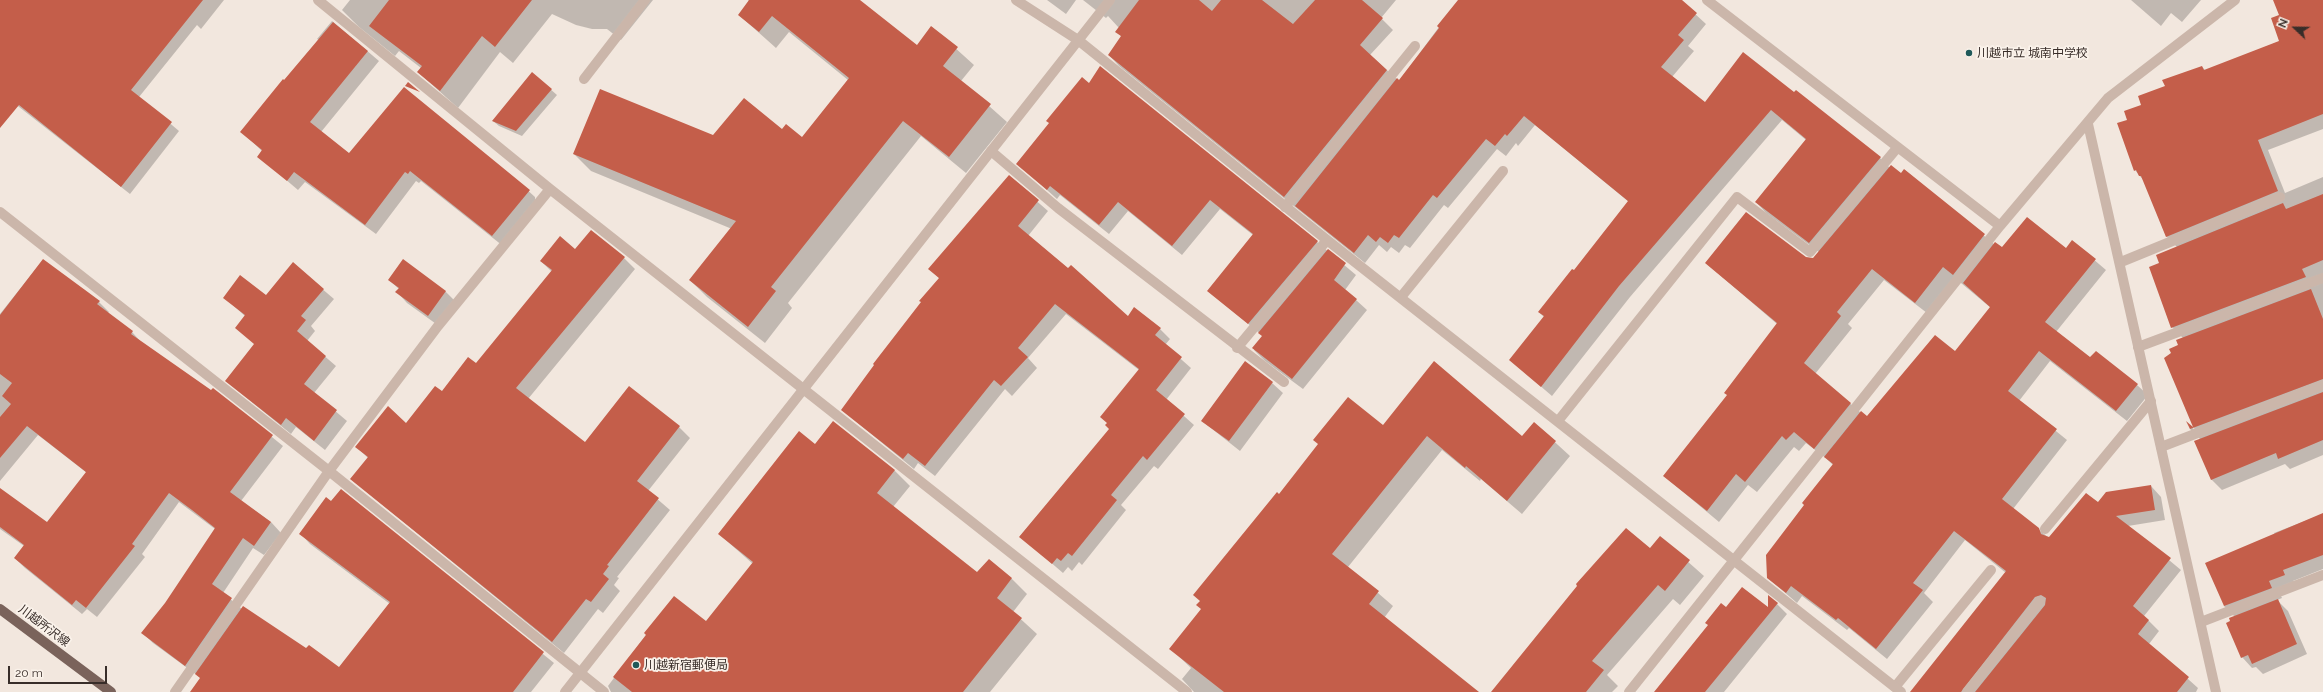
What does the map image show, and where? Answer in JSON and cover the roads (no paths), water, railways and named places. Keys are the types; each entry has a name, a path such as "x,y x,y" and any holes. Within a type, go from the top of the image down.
{"main road":[{"name":"川越所沢線","path":"0,609 111,692"}],"street":[{"path":"318,0 550,189 1187,692"},
{"path":"584,79 645,0"},
{"path":"1016,0 1078,40 1285,207 1898,690 1991,570"},
{"path":"565,692 1110,0"},
{"path":"1707,0 2000,226"},
{"path":"1629,692 1732,560 2000,226 2088,124 2108,98 2235,0"},
{"path":"1285,207 1415,46"},
{"path":"2088,124 2216,692"},
{"path":"1558,421 1737,197 1810,252 1897,148"},
{"path":"992,151 1058,208 1237,348 1284,382"},
{"path":"1401,297 1503,171"},
{"path":"175,692 329,471 438,326 550,189"},
{"path":"2120,262 2280,197"},
{"path":"0,212 329,471 604,692"},
{"path":"1237,348 1327,240"},
{"path":"2138,347 2323,278"},
{"path":"2161,447 2323,385"},
{"path":"2045,529 2151,401"},
{"path":"2201,622 2323,575"},
{"path":"1967,692 2040,601"}],"place":[{"name":"川越市立 城南中学校","path":"1969,53"},
{"name":"川越新宿郵便局","path":"636,665"}]}
